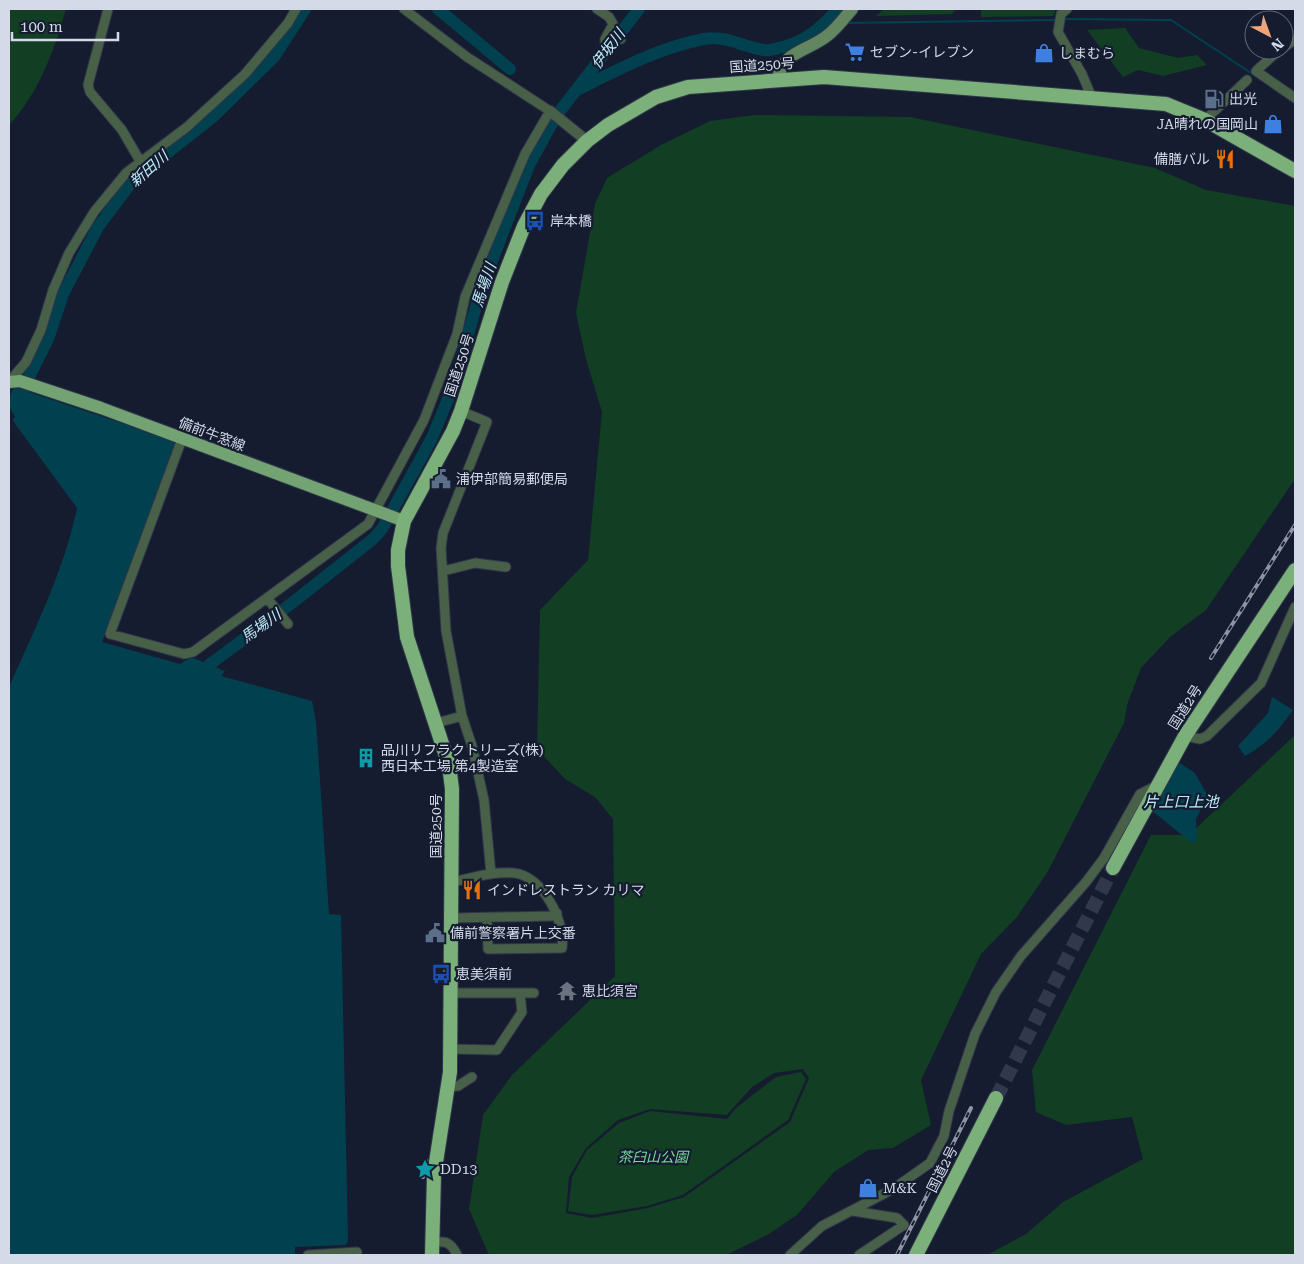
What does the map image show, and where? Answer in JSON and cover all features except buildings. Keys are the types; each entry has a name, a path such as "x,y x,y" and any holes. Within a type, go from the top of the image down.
{"highway":[{"name":"国道250号","path":"432,1249 434,1175 448,1087 450,1048 452,993 452,789 449,765 407,638 398,566 398,550 402,520 461,412 502,282 524,226 542,194 554,178 587,141 640,106 672,91 688,87 824,77 1166,104 1205,120 1295,171"},
{"name":"国道2号","path":"1113,868 1156,786 1185,736 1295,570"},
{"name":"国道2号","path":"916,1255 996,1098"}],"main road":[{"path":"778,79 781,65 787,58 819,42 844,18"},
{"name":"備前牛窓線","path":"11,382 33,386 101,408 402,520"}],"street":[{"path":"108,9 88,85 90,92 122,130 140,161"},
{"path":"11,382 26,362 41,330 53,290 69,253 100,205 126,173 187,127 245,74 288,23 296,9"},
{"path":"404,9 467,57 552,112 587,141"},
{"path":"597,9 609,17 613,24 605,39 606,43"},
{"path":"1067,9 1060,20 1058,32 1082,74 1092,98"},
{"path":"1268,60 1256,71 1295,98"},
{"path":"1205,120 1247,80"},
{"path":"182,439 110,634 184,654 193,652 268,599 368,524 377,511 424,420 457,334 465,297 525,154 552,112"},
{"path":"461,412 487,422 443,532 441,548 446,631 462,716 472,746 484,800 491,874"},
{"path":"443,571 475,563 506,567"},
{"path":"268,599 288,624"},
{"path":"1185,736 1200,739 1207,736 1256,689 1264,676 1295,607"},
{"path":"436,723 462,716"},
{"path":"790,1255 822,1226 912,1178 930,1163 944,1136 949,1111 975,1034 996,992 1021,956 1086,882 1104,858 1140,794 1156,786"},
{"path":"452,882 491,874 513,873 533,882 557,913 562,926 562,948 488,949 487,918"},
{"path":"452,918 552,916 557,913"},
{"path":"452,993 534,993"},
{"path":"450,1048 497,1050 522,1012 520,994"},
{"path":"448,1087 458,1086 472,1078"},
{"path":"853,1211 897,1218 904,1225 859,1255"},
{"path":"432,1249 446,1241 452,1246 456,1255"},
{"path":"308,1255 357,1252"}],"green space":[{"path":"9,9 66,9 51,56 44,71 20,113 9,125"},
{"path":"884,9 956,9 952,14 876,16"},
{"path":"981,9 1056,9 1053,16 981,17"},
{"path":"1125,28 1139,48 1178,58 1197,55 1207,65 1163,76 1138,70 1123,77 1087,30"},
{"path":"754,115 910,117 1155,168 1206,190 1295,206 1295,479 1206,610 1170,637 1141,668 1127,705 1124,723 1047,873 1017,917 981,954 921,1080 931,1125 893,1148 868,1150 834,1172 797,1215 769,1234 726,1255 489,1255 469,1209 483,1115 512,1075 615,976 613,819 595,797 565,779 537,749 540,610 588,560 602,412 586,359 576,313 595,204 607,178 661,145 710,121","holes":["803,1069 809,1078 790,1122 684,1197 648,1208 592,1218 566,1213 569,1177 586,1148 618,1120 650,1109 727,1115 751,1088 774,1073"]},
{"path":"1295,735 1295,1255 987,1255 1026,1234 1063,1202 1143,1159 1132,1117 1066,1125 1036,1112 1032,1070 1151,835 1189,835"},
{"name":"茶臼山公園","path":"801,1072 806,1079 788,1120 683,1195 647,1206 592,1215 568,1211 572,1177 587,1150 619,1123 650,1111 727,1119 736,1108 776,1077"}],"water":[{"path":"14,387 178,442 102,642 180,664 191,657 225,671 221,676 312,701 316,721 329,914 341,915 348,1240 346,1245 295,1247 295,1255 9,1255 9,687 57,577 77,508 13,421 15,416 9,402"},
{"path":"1272,697 1293,710 1272,736 1260,747 1245,756 1238,746 1268,713"},
{"name":"片上口上池","path":"1180,763 1195,773 1208,796 1196,819 1197,840 1192,843 1151,810 1176,766"}],"waterway":[{"name":"新田川","path":"23,389 48,339 63,294 98,227 134,179 214,116 274,57 305,9"},
{"name":"新田川","path":"438,9 510,69"},
{"name":"馬場川","path":"209,665 292,603 373,539 382,529 432,438 455,382 480,292 529,165 556,116 639,9"},
{"name":"馬場川","path":"579,89 656,53 704,39 727,40 756,49 766,50 788,45 812,33 838,9"},
{"path":"1063,19 1171,20 1254,75"},
{"path":"846,23 1056,20"},
{"path":"825,24 833,23"}],"tunnel":[{"path":"996,1098 1113,868"}],"railway":[{"path":"1211,658 1295,525"},
{"path":"897,1255 971,1108"},
{"path":"423,1177 426,1161"}],"place":[{"name":"セブン-イレブン","path":"855,52"},
{"name":"しまむら","path":"1044,53"},
{"name":"出光","path":"1214,99"},
{"name":"JA晴れの国岡山","path":"1273,124"},
{"name":"備膳バル","path":"1225,159"},
{"name":"岸本橋","path":"535,221"},
{"name":"浦伊部簡易郵便局","path":"441,479"},
{"name":"品川リフラクトリーズ(株) 西日本工場 第4製造室","path":"366,758"},
{"name":"インドレストラン カリマ","path":"472,890"},
{"name":"備前警察署片上交番","path":"435,933"},
{"name":"恵美須前","path":"441,974"},
{"name":"恵比須宮","path":"567,991"},
{"name":"DD13","path":"425,1169"},
{"name":"M&K","path":"868,1188"}],"water label":[{"name":"伊坂川","path":"608,49"}]}
